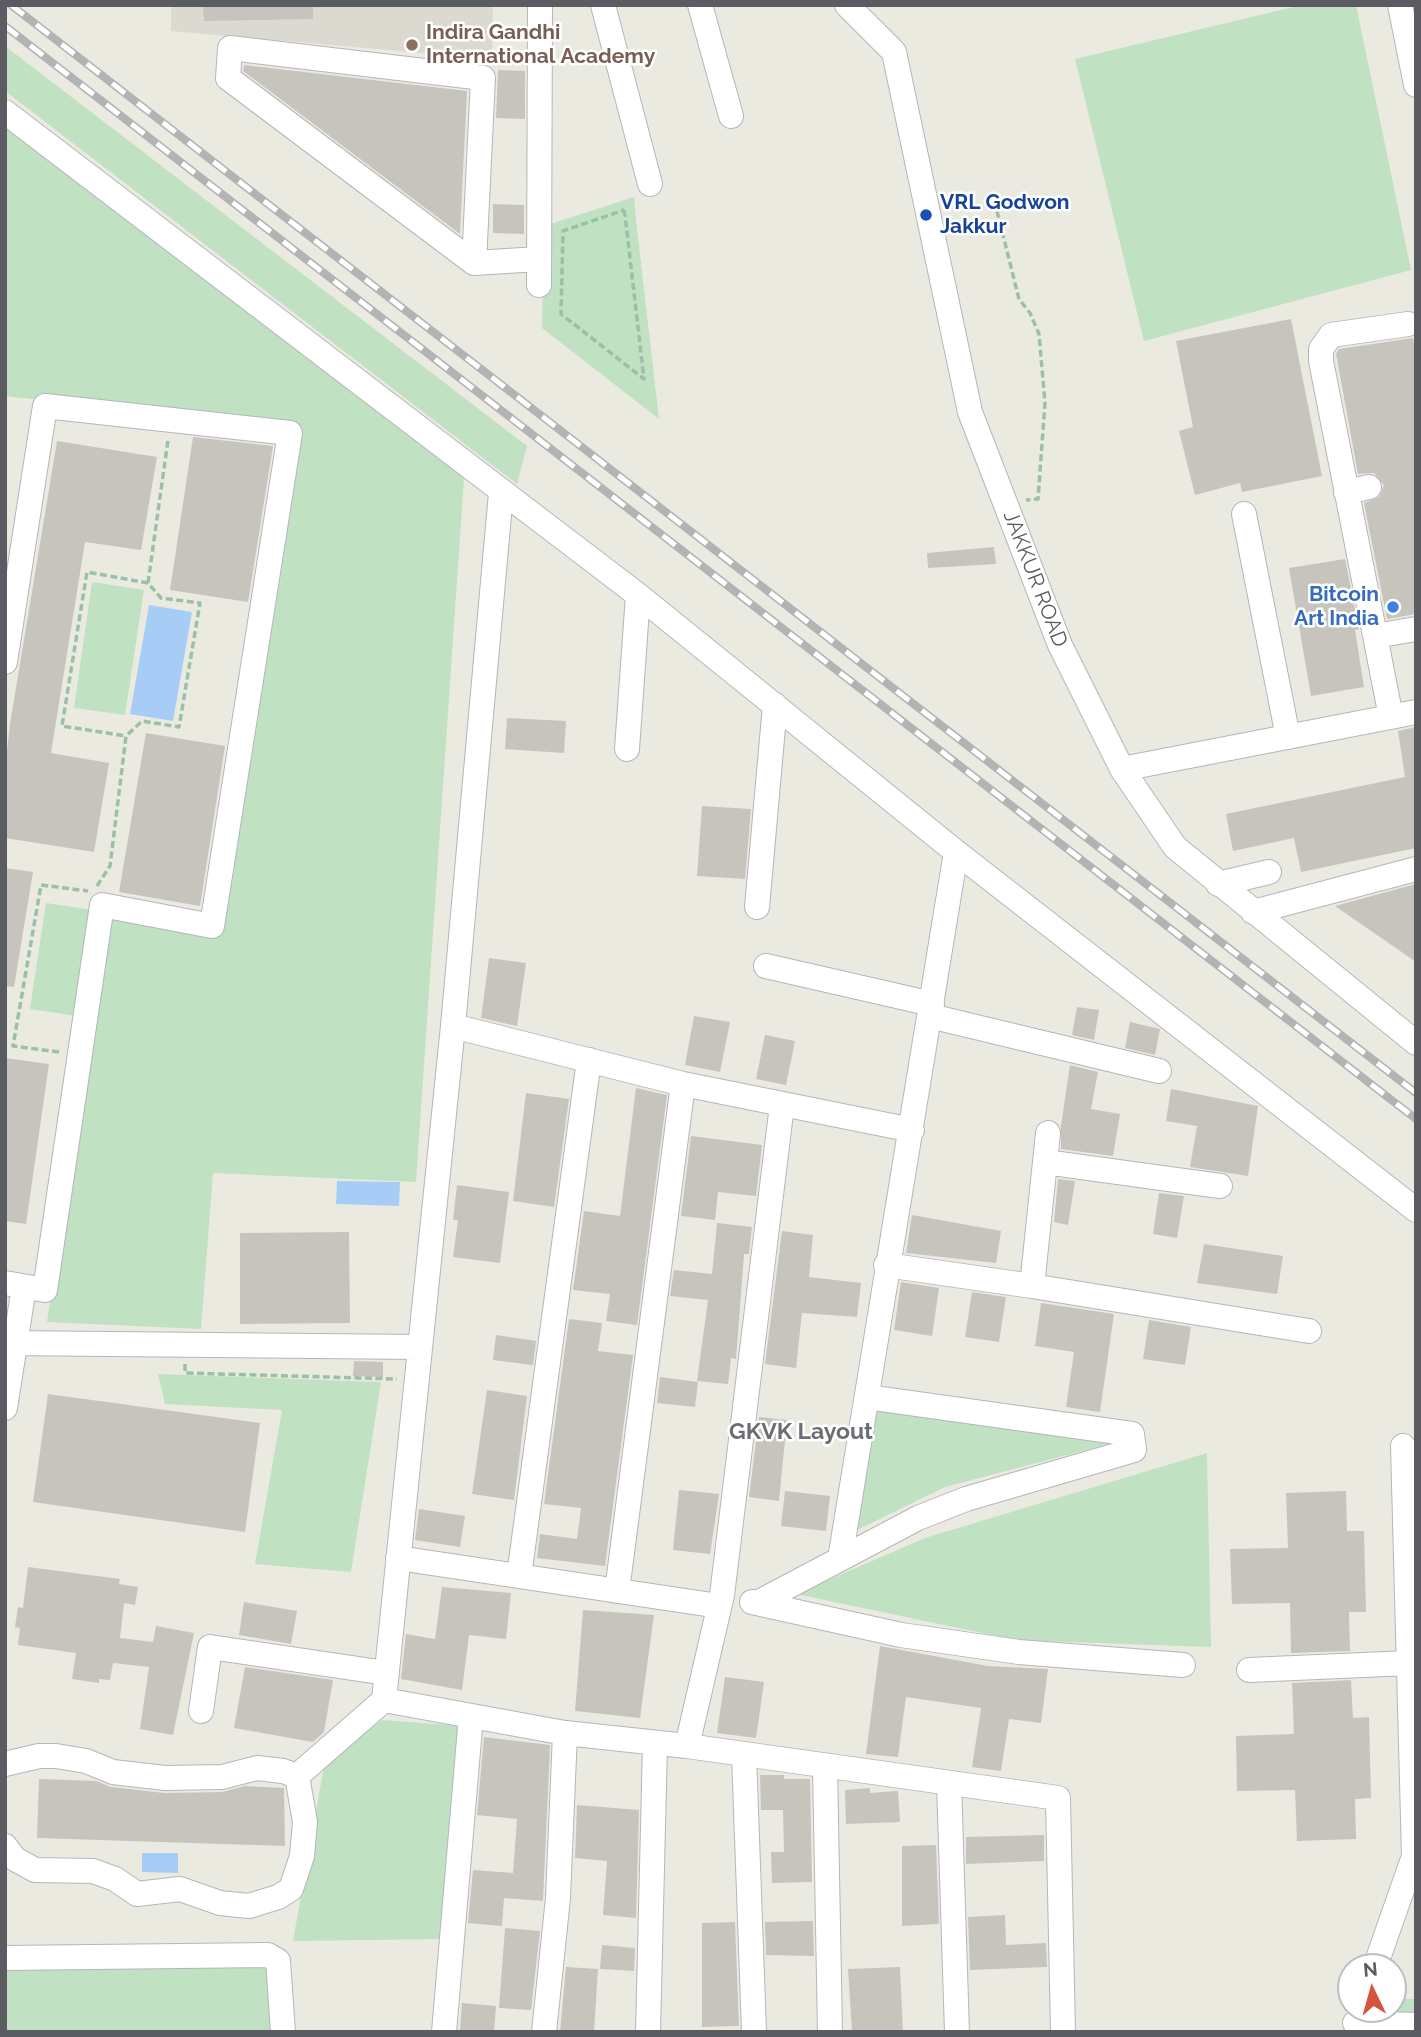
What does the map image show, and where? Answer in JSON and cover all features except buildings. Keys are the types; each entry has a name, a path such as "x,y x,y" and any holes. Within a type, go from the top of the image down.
{"street":[{"path":"539,285 540,5"},
{"path":"603,5 650,184"},
{"path":"700,5 731,116"},
{"name":"JAKKUR ROAD","path":"847,5 894,52 971,412 1060,645 1122,769 1175,847 1416,1043"},
{"path":"1400,5 1416,85"},
{"path":"474,263 483,78 230,47 228,78 474,263 539,259"},
{"path":"5,112 638,596 956,852 1416,1210"},
{"path":"1391,717 1375,636 1358,490 1321,361 1321,349 1331,335 1408,324"},
{"path":"5,662 45,407 290,433 212,926 102,905 45,1290 15,1285 5,1408"},
{"path":"297,1776 384,1700 453,1026 501,493"},
{"path":"1244,514 1287,737"},
{"path":"627,749 638,596"},
{"path":"1375,636 1416,629"},
{"path":"757,907 775,705"},
{"path":"1122,769 1416,712"},
{"path":"840,1559 886,1265 912,1130 956,852"},
{"path":"1253,912 1416,869"},
{"path":"1218,884 1269,872"},
{"path":"766,966 1159,1071"},
{"path":"453,1026 683,1084 912,1130"},
{"path":"519,1576 589,1060"},
{"path":"617,1591 683,1084"},
{"path":"687,1746 721,1601 782,1105"},
{"path":"1032,1286 1048,1133"},
{"path":"1045,1162 1220,1186"},
{"path":"886,1265 1309,1331"},
{"path":"10,1343 420,1347"},
{"path":"757,1603 918,1518 966,1499 1134,1450 1132,1434 867,1397"},
{"path":"1380,1953 1414,1856 1409,1663 1411,1621 1403,1446"},
{"path":"398,1558 617,1591 757,1603 914,1637 1019,1652 1184,1665"},
{"path":"201,1711 210,1647 386,1672"},
{"path":"1249,1670 1409,1663"},
{"path":"384,1700 565,1733 687,1746 1058,1798 1063,2032"},
{"path":"444,2032 471,1716"},
{"path":"544,2032 558,1898 565,1733"},
{"path":"648,2032 655,1744"},
{"path":"744,1755 754,2032"},
{"path":"5,1764 38,1756 56,1756 86,1760 113,1772 139,1776 222,1777 257,1768 297,1776"},
{"path":"825,1766 830,2032"},
{"path":"5,1846 15,1859 35,1870 93,1871 115,1879 137,1894 180,1889 234,1906 264,1903 291,1889 302,1856 305,1822 297,1776"},
{"path":"949,1783 957,2032"},
{"path":"5,1958 268,1955 278,1961 283,2032"},
{"path":"1374,2023 1409,2027"}],"path":[{"path":"624,210 644,380 561,314 563,231 624,210"},
{"path":"997,211 1020,299 1030,313 1039,334 1045,403 1038,499 1005,502"},
{"path":"148,583 168,440"},
{"path":"71,1053 13,1046 41,885 93,891 110,866 126,736 142,722 179,727 200,603 161,598 148,583 87,572 62,726 126,736"},
{"path":"188,1343 186,1373 416,1380"}],"shaded area":[{"name":"Indira Gandhi International Academy","path":"171,5 493,5 492,59 171,31"}],"green space":[{"path":"1302,5 1356,5 1411,270 1144,341 1075,59"},
{"path":"5,46 527,446 517,484 5,91"},
{"path":"5,125 464,478 416,1182 213,1173 201,1329 47,1322 107,915 217,934 295,427 5,396"},
{"path":"634,197 659,419 542,328 544,226"},
{"path":"92,582 144,590 125,715 74,708"},
{"path":"46,903 92,910 76,1016 30,1009"},
{"path":"158,1374 381,1382 351,1572 255,1564 282,1410 165,1404"},
{"path":"877,1410 1109,1444 945,1487 857,1530"},
{"path":"1207,1453 1211,1647 1016,1640 796,1594 925,1538"},
{"path":"382,1720 462,1726 443,1939 293,1941 324,1766"},
{"path":"257,1963 266,1967 269,1975 273,2032 5,2032 5,1971"},
{"path":"1407,1999 1416,1999 1416,2032 1378,2032 1382,2023 1407,2023"}],"water":[{"path":"149,605 192,612 173,721 130,714"},
{"path":"337,1181 400,1182 399,1206 336,1204"},
{"path":"142,1853 178,1853 178,1873 142,1872"}],"railway":[{"path":"11,5 1416,1093"},
{"path":"5,26 1416,1119"}],"place":[{"name":"Indira Gandhi International Academy","path":"412,45"},
{"name":"VRL Godwon Jakkur","path":"926,215"},
{"name":"Bitcoin Art India","path":"1393,607"}],"district":[{"name":"GKVK Layout","path":"801,1432"}]}
